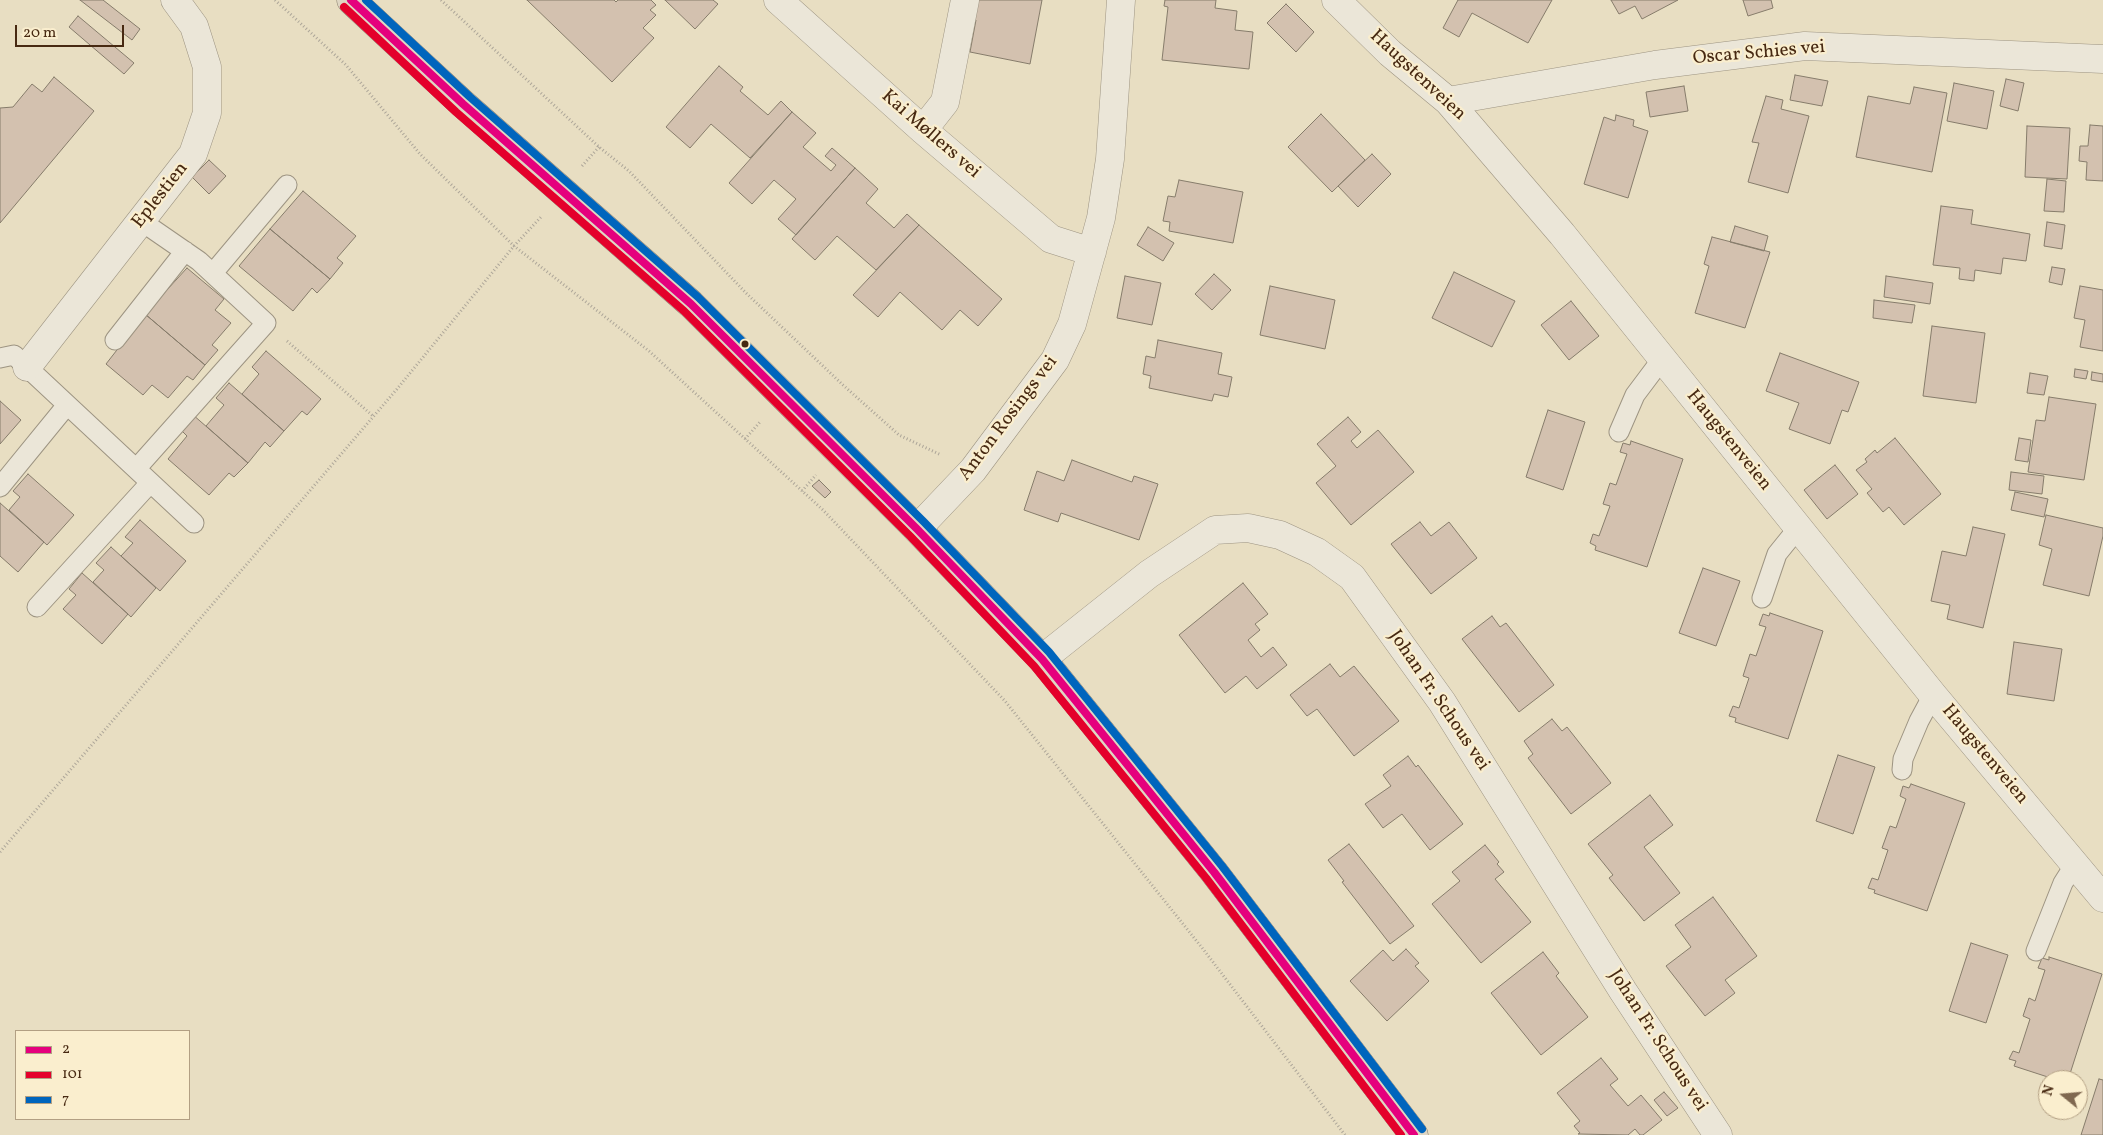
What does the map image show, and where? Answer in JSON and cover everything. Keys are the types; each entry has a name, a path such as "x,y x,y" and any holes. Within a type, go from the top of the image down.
{"highway":[{"path":"350,0 471,110 691,304 917,529 1042,659 1214,872 1414,1135"}],"street":[{"name":"Eplestien","path":"27,367 193,154 207,113 207,67 194,26 175,0"},
{"name":"Kai Møllers vei","path":"778,0 923,130 1051,239 1092,252"},
{"path":"923,130 945,102 965,0"},
{"name":"Anton Rosings vei","path":"917,529 973,470 1055,360 1072,324 1102,218 1110,159 1121,0"},
{"name":"Haugstenveien","path":"1336,0 1390,52 1448,100 1562,234 1933,694 2103,898"},
{"name":"Oscar Schies vei","path":"1448,100 1655,65 1805,46 2103,59"},
{"name":"Johan Fr. Schous vei","path":"1042,659 1148,574 1215,530 1248,528 1280,534 1316,552 1352,577 1442,702 1623,991 1718,1135"}],"lane":[{"path":"213,273 287,185"},
{"path":"136,469 266,323 199,261 142,221"},
{"path":"115,340 185,251"},
{"path":"0,358 14,355 194,523"},
{"path":"1619,432 1635,395 1662,358"},
{"path":"0,487 67,404"},
{"path":"37,606 150,483"},
{"path":"1762,598 1777,554 1798,528"},
{"path":"1902,770 1904,759 1919,722 1933,694"},
{"path":"2036,951 2063,882 2075,864"}],"path":[{"path":"275,0 346,65 420,154 514,246 649,351 823,510 1005,701 1204,949 1345,1135"},
{"path":"441,0 599,148 629,171 746,293 899,435 973,470"},
{"path":"578,171 599,148"},
{"path":"0,852 544,213"},
{"path":"266,323 373,416"},
{"path":"745,440 760,422"},
{"path":"802,491 817,474"}],"building":[{"path":"80,0 103,0 140,29 132,40"},
{"path":"527,0 614,0 616,2 618,0 651,0 656,5 650,10 656,15 643,28 654,38 612,82"},
{"path":"665,0 713,0 718,4 695,29"},
{"path":"970,0 1042,0 1030,64 970,52 976,20 967,18"},
{"path":"1165,0 1216,0 1215,8 1237,11 1235,30 1253,32 1249,69 1162,60 1168,7 1164,6"},
{"path":"1458,0 1552,0 1528,43 1472,13 1459,37 1443,28"},
{"path":"1611,0 1678,0 1642,19 1635,6 1619,14"},
{"path":"1743,0 1771,0 1773,8 1748,16"},
{"path":"1286,4 1314,32 1296,52 1267,23"},
{"path":"78,16 134,63 124,74 69,27"},
{"path":"719,66 743,87 740,91 768,115 781,101 792,112 750,158 711,124 690,148 666,127"},
{"path":"1795,75 1828,81 1822,106 1790,100"},
{"path":"54,77 94,111 0,223 0,108 13,107 32,84 42,92"},
{"path":"2006,79 2024,83 2018,111 2000,106"},
{"path":"1954,83 1994,91 1987,129 1947,121"},
{"path":"1684,86 1688,111 1650,117 1646,92"},
{"path":"1914,87 1947,93 1932,172 1856,157 1868,96 1910,104"},
{"path":"1766,96 1783,100 1781,109 1809,116 1788,193 1748,182 1759,143 1752,142"},
{"path":"792,112 816,133 803,147 831,171 836,165 825,156 832,148 855,168 796,235 778,219 796,199 774,180 752,204 729,183"},
{"path":"1321,114 1365,160 1332,192 1288,147"},
{"path":"1616,115 1634,120 1633,126 1648,131 1628,198 1584,184 1604,117 1615,121"},
{"path":"2090,125 2103,126 2103,181 2086,180 2087,162 2079,161 2080,146 2088,146"},
{"path":"2027,126 2070,128 2067,179 2025,177"},
{"path":"1372,154 1391,174 1358,207 1338,186"},
{"path":"209,160 226,176 209,194 192,177"},
{"path":"855,168 878,189 866,203 894,228 907,214 919,225 876,270 837,236 815,260 792,239"},
{"path":"2047,179 2066,181 2064,212 2044,211"},
{"path":"1179,180 1243,192 1233,243 1169,231 1170,222 1163,221 1168,196 1175,197"},
{"path":"303,191 356,236 337,258 343,263 330,279 270,229"},
{"path":"1941,206 1973,210 1971,224 2030,234 2026,261 2003,258 2001,274 1975,270 1974,281 1959,279 1960,268 1933,265"},
{"path":"2047,222 2065,225 2062,249 2044,246"},
{"path":"919,225 1002,299 978,326 960,310 942,330 900,292 878,317 853,295"},
{"path":"1735,226 1768,236 1764,251 1730,242"},
{"path":"1148,227 1174,243 1163,261 1137,245"},
{"path":"270,229 330,279 317,293 312,288 293,311 239,266"},
{"path":"1712,237 1770,252 1745,328 1695,313 1709,266 1704,264"},
{"path":"2052,267 2065,269 2062,285 2049,282"},
{"path":"187,268 224,299 215,310 231,323 212,345 218,350 205,365 145,314"},
{"path":"1454,272 1515,301 1492,347 1432,318"},
{"path":"1214,274 1231,290 1212,310 1195,294"},
{"path":"1125,276 1161,283 1152,325 1117,318"},
{"path":"1886,276 1933,283 1930,304 1884,297"},
{"path":"1270,286 1335,300 1325,349 1260,335"},
{"path":"2080,286 2103,290 2103,351 2080,347 2085,320 2074,318"},
{"path":"1874,300 1915,305 1912,323 1873,318"},
{"path":"1571,301 1599,336 1569,360 1541,325"},
{"path":"145,314 205,365 193,380 187,376 168,398 152,385 143,395 106,364"},
{"path":"1932,326 1985,333 1976,403 1923,396"},
{"path":"1158,340 1222,353 1218,374 1232,377 1228,397 1214,394 1212,401 1149,388 1151,376 1143,374 1146,356 1155,358"},
{"path":"266,351 321,399 307,415 302,411 284,431 242,394 259,374 252,367"},
{"path":"1780,353 1859,382 1848,412 1842,410 1830,444 1789,429 1799,403 1766,391"},
{"path":"2075,369 2088,371 2086,379 2074,377"},
{"path":"2092,372 2103,374 2103,382 2091,380"},
{"path":"2030,373 2048,376 2044,395 2027,393"},
{"path":"229,383 284,431 270,447 265,442 248,463 206,426 224,405 216,398"},
{"path":"2049,397 2096,404 2084,480 2028,472 2036,420 2045,421"},
{"path":"0,401 21,420 0,444"},
{"path":"1548,410 1585,422 1563,490 1526,477"},
{"path":"192,414 248,463 234,477 229,473 209,495 168,459 187,436 180,429"},
{"path":"1348,417 1361,432 1351,441 1357,448 1378,430 1414,472 1351,525 1316,483 1336,466 1317,444"},
{"path":"1895,438 1941,494 1904,525 1889,507 1883,512 1867,493 1872,489 1856,470 1867,462 1865,459 1875,450 1877,453"},
{"path":"2019,438 2031,440 2028,462 2015,460"},
{"path":"1631,441 1683,459 1647,567 1595,550 1596,546 1590,543 1593,534 1599,536 1610,506 1603,504 1610,483 1616,485 1627,454 1620,452 1623,443 1630,445"},
{"path":"1072,460 1132,482 1134,476 1158,484 1139,540 1061,513 1058,522 1024,510 1037,471 1064,481"},
{"path":"1835,465 1858,494 1827,519 1804,490"},
{"path":"2011,472 2044,476 2042,494 2009,490"},
{"path":"28,474 74,515 47,545 9,510 20,497 13,491"},
{"path":"819,480 831,492 825,498 812,486"},
{"path":"2015,492 2048,499 2044,517 2011,510"},
{"path":"0,503 44,542 18,572 0,556"},
{"path":"2046,515 2103,528 2103,536 2089,596 2043,585 2052,549 2039,545"},
{"path":"140,520 186,561 160,591 121,556 133,543 125,537"},
{"path":"1420,522 1431,536 1449,522 1477,558 1431,594 1391,544"},
{"path":"1973,527 2005,534 1983,628 1947,619 1950,605 1931,601 1942,551 1966,556"},
{"path":"111,547 156,588 131,617 93,582 104,570 96,563"},
{"path":"1703,568 1740,581 1716,646 1679,633"},
{"path":"82,573 128,614 102,644 63,609 76,595 69,589"},
{"path":"1243,583 1268,614 1255,624 1260,630 1248,640 1261,657 1273,647 1287,665 1257,689 1246,676 1225,693 1179,635"},
{"path":"1770,613 1823,631 1788,739 1735,722 1736,718 1729,716 1733,706 1739,708 1749,678 1743,676 1750,654 1756,656 1766,627 1759,625 1763,614 1769,616"},
{"path":"1492,616 1500,627 1506,623 1554,685 1519,712 1462,639"},
{"path":"2014,642 2062,649 2054,701 2007,694"},
{"path":"1330,664 1340,677 1354,666 1399,721 1354,756 1317,709 1307,716 1290,695"},
{"path":"1552,719 1562,731 1567,727 1611,783 1571,814 1528,758 1533,754 1524,741"},
{"path":"1838,755 1875,767 1853,834 1816,821"},
{"path":"1408,756 1416,767 1418,765 1463,824 1430,850 1402,814 1383,828 1365,804 1391,786 1383,775"},
{"path":"1911,784 1965,803 1927,911 1874,893 1875,890 1868,888 1872,878 1878,880 1888,850 1882,848 1890,826 1896,828 1906,799 1900,796 1903,786 1909,788"},
{"path":"1650,795 1673,825 1644,847 1680,893 1644,921 1609,878 1613,875 1588,844"},
{"path":"1349,844 1414,926 1390,944 1342,882 1344,881 1328,860"},
{"path":"1485,845 1499,862 1497,864 1504,872 1495,879 1531,922 1481,963 1432,904 1460,881 1452,872"},
{"path":"1713,897 1757,956 1725,980 1735,993 1705,1016 1666,966 1691,947 1675,925"},
{"path":"1971,943 2008,955 1986,1023 1949,1011"},
{"path":"1406,949 1419,963 1415,966 1429,981 1387,1021 1350,981 1383,950 1393,961"},
{"path":"1543,952 1559,973 1556,976 1588,1017 1541,1055 1491,993"},
{"path":"2049,957 2102,974 2071,1070 2038,1070 2038,1074 2014,1066 2016,1061 2009,1059 2013,1051 2019,1053 2030,1019 2023,1016 2029,998 2035,1001 2045,970 2038,968 2042,958 2049,960"},
{"path":"1601,1058 1618,1079 1610,1085 1628,1106 1641,1095 1662,1120 1643,1135 1640,1135 1635,1129 1628,1135 1578,1134 1580,1133 1574,1126 1580,1121 1557,1093"},
{"path":"2099,1079 2103,1080 2103,1135 2081,1135 2086,1120 2088,1120 2088,1113"},
{"path":"1664,1092 1678,1108 1667,1116 1654,1100"}],"transit line":[{"name":"2","path":"351,0 463,104 691,304 917,529 1042,659 1214,872 1414,1135"},
{"name":"7","path":"366,0 470,97 698,297 924,522 1049,652 1222,866 1422,1129"},
{"name":"101","path":"344,7 456,112 684,311 910,536 1034,666 1206,878 1401,1135"}]}
